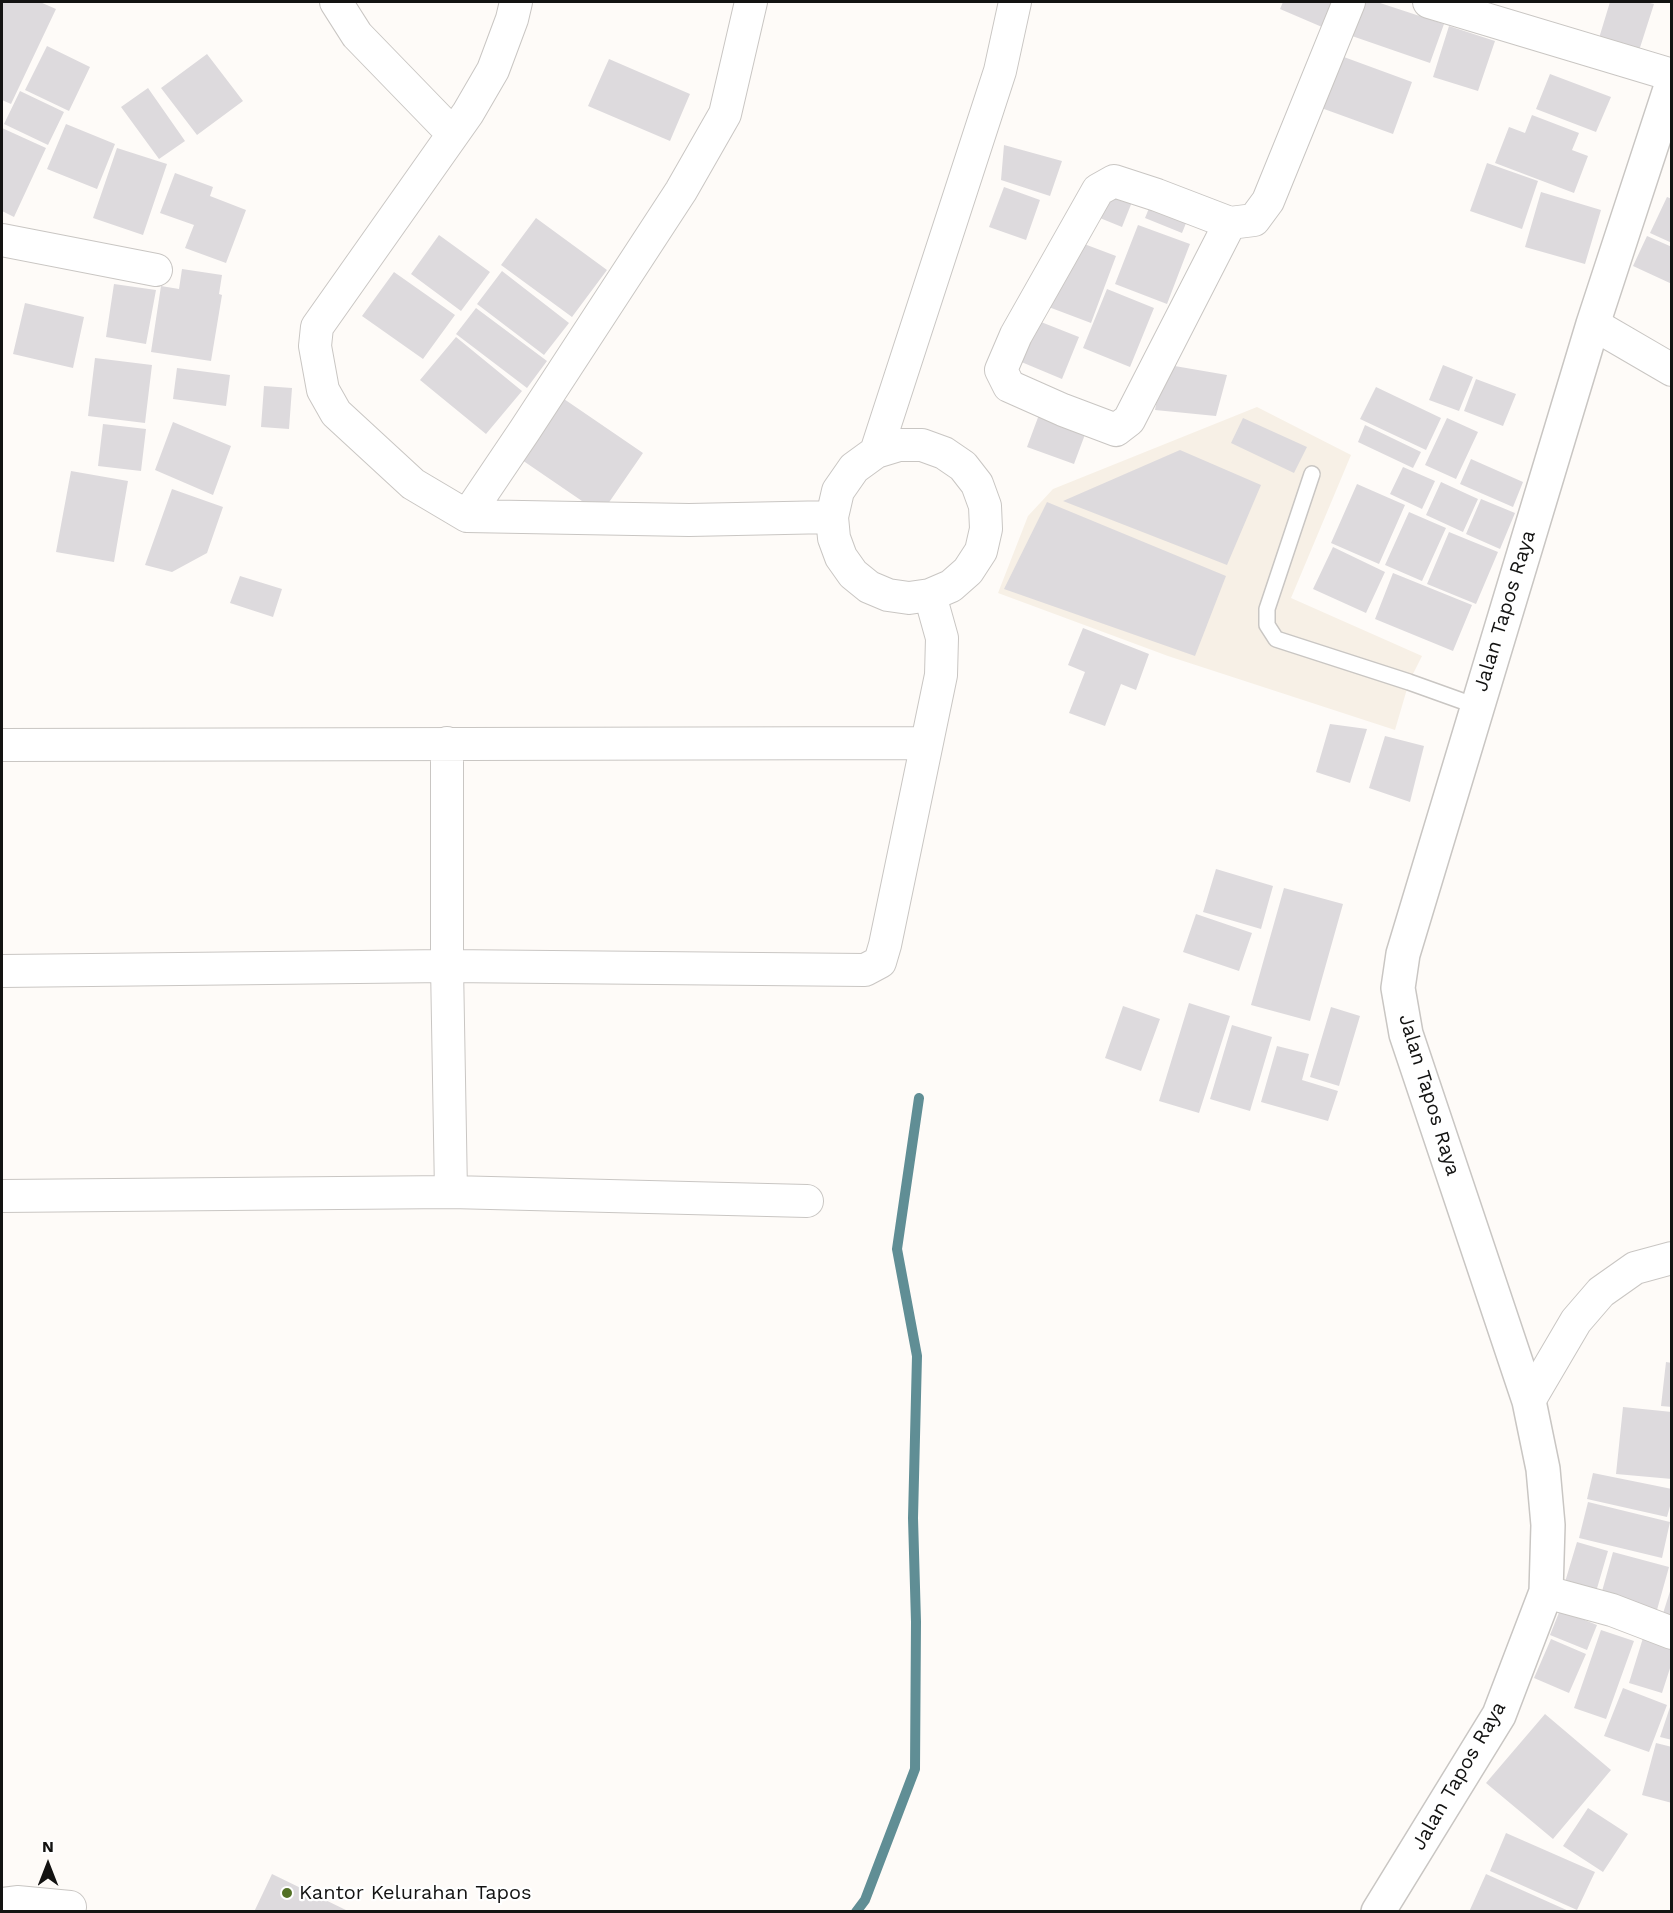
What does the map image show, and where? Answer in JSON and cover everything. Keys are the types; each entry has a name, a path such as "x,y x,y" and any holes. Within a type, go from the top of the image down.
{"main road":[{"name":"Jalan Tapos Raya","path":"1378,1911 1499,1715 1546,1592 1548,1525 1543,1468 1529,1401 1406,1034 1398,988 1403,954 1593,324 1671,83"}],"street":[{"path":"336,2 357,35 453,134"},
{"path":"516,2 493,70 468,113 317,327 315,346 323,390 336,413 413,484 467,516 689,520 832,517"},
{"path":"467,516 681,191 725,114 751,2"},
{"path":"876,452 1000,71 1015,2"},
{"path":"1230,223 1129,420 1116,430 1009,386 1001,370 1016,335 1098,189 1114,181 1230,223 1254,220 1268,201 1349,2"},
{"path":"1429,2 1671,75"},
{"path":"2,240 156,270"},
{"path":"1593,324 1671,370"},
{"path":"899,445 922,445 944,453 963,466 977,484 985,506 986,529 981,551 968,571 951,586 930,595 909,598 888,595 869,587 853,574 841,557 834,538 832,517 838,491 854,468 876,452 899,445"},
{"path":"2,971 447,966 865,970 880,962 885,945 940,675 942,638 930,595"},
{"path":"447,743 447,966 451,1192"},
{"path":"2,746 926,743"},
{"path":"2,1196 451,1192 807,1201"},
{"path":"1529,1401 1576,1321 1601,1292 1635,1268 1671,1258"},
{"path":"1546,1592 1612,1610 1671,1633"},
{"path":"2,1904 17,1902 70,1907"}],"lane":[{"path":"1312,474 1267,609 1267,625 1276,639 1476,706"}],"shaded area":[{"path":"1257,407 1351,455 1291,598 1422,656 1409,682 1395,730 1168,656 998,593 1028,516 1053,489"}],"building":[{"path":"2,2 40,2 56,9 11,104 2,100"},
{"path":"1283,2 1334,2 1322,27 1280,9"},
{"path":"1364,2 1377,2 1444,24 1430,63 1352,36"},
{"path":"1610,2 1654,4 1636,60 1596,48"},
{"path":"1449,26 1495,41 1478,91 1433,77"},
{"path":"47,46 90,67 69,111 25,90"},
{"path":"1333,53 1412,82 1393,134 1313,105"},
{"path":"207,54 243,101 197,135 161,88"},
{"path":"609,59 690,94 670,141 588,106"},
{"path":"1550,74 1611,97 1596,132 1536,109"},
{"path":"148,88 185,141 159,159 121,107"},
{"path":"20,91 64,112 48,145 4,124"},
{"path":"1532,115 1579,133 1572,150 1588,156 1574,193 1495,163 1509,127 1525,133"},
{"path":"66,124 115,144 97,189 47,169"},
{"path":"2,128 46,148 14,217 2,211"},
{"path":"1004,145 1062,161 1050,196 1001,180"},
{"path":"117,148 167,164 143,235 93,218"},
{"path":"1487,163 1538,181 1522,229 1470,211"},
{"path":"175,173 213,187 210,196 246,210 226,263 185,248 194,225 160,213"},
{"path":"1004,187 1040,200 1026,240 989,227"},
{"path":"1107,187 1134,197 1122,227 1095,216"},
{"path":"1541,192 1601,210 1585,264 1525,247"},
{"path":"1154,196 1191,211 1182,233 1145,218"},
{"path":"1667,197 1672,199 1672,243 1650,233"},
{"path":"536,218 607,270 572,317 501,265"},
{"path":"1138,225 1190,244 1167,304 1115,284"},
{"path":"439,235 490,272 461,311 411,274"},
{"path":"1647,236 1672,247 1672,284 1633,266"},
{"path":"1071,239 1116,256 1091,323 1046,306"},
{"path":"182,269 222,275 219,294 222,295 211,361 151,352 161,286 179,289"},
{"path":"502,271 569,323 544,355 477,304"},
{"path":"394,272 455,315 423,359 362,316"},
{"path":"114,284 156,290 146,344 106,337"},
{"path":"1107,289 1154,308 1130,367 1083,348"},
{"path":"25,303 84,317 73,368 13,354"},
{"path":"476,308 547,361 527,388 456,334"},
{"path":"1036,320 1079,337 1062,379 1019,361"},
{"path":"456,337 522,391 486,434 420,380"},
{"path":"95,358 152,365 145,423 88,416"},
{"path":"1163,364 1227,375 1216,416 1155,410"},
{"path":"1443,365 1473,377 1459,411 1429,400"},
{"path":"177,368 230,375 226,406 173,399"},
{"path":"1476,379 1516,394 1503,426 1464,411"},
{"path":"264,386 292,388 289,429 261,427"},
{"path":"1376,387 1441,418 1426,450 1360,419"},
{"path":"564,399 643,453 601,514 522,460"},
{"path":"1043,404 1090,421 1074,464 1027,447"},
{"path":"1243,418 1307,447 1294,473 1231,443"},
{"path":"1447,418 1478,432 1456,479 1425,465"},
{"path":"173,422 231,446 213,495 155,470"},
{"path":"103,424 146,429 141,471 98,466"},
{"path":"1365,425 1421,452 1413,468 1358,442"},
{"path":"1180,450 1261,485 1227,565 1063,501"},
{"path":"1471,459 1523,482 1513,507 1460,484"},
{"path":"1403,467 1435,481 1422,509 1390,494"},
{"path":"71,471 128,481 114,562 56,552"},
{"path":"1441,482 1478,499 1463,532 1426,515"},
{"path":"1357,484 1405,505 1379,564 1331,543"},
{"path":"172,489 223,507 207,553 172,572 145,565"},
{"path":"1481,499 1515,513 1500,549 1466,534"},
{"path":"1047,502 1226,576 1195,656 1004,589"},
{"path":"1409,512 1446,528 1422,581 1385,565"},
{"path":"1449,532 1498,552 1476,604 1427,584"},
{"path":"1333,547 1385,572 1366,613 1313,589"},
{"path":"1393,573 1472,605 1453,651 1375,619"},
{"path":"240,576 282,589 273,617 230,603"},
{"path":"1083,628 1149,654 1136,690 1121,684 1105,726 1069,713 1085,672 1068,665"},
{"path":"1330,724 1367,729 1350,783 1316,772"},
{"path":"1385,736 1424,746 1410,802 1369,788"},
{"path":"1216,869 1273,886 1261,929 1203,912"},
{"path":"1284,888 1343,904 1310,1021 1251,1005"},
{"path":"1196,914 1252,933 1239,971 1183,952"},
{"path":"1189,1003 1230,1016 1199,1113 1159,1101"},
{"path":"1123,1006 1160,1019 1141,1071 1105,1058"},
{"path":"1331,1007 1360,1016 1339,1086 1310,1077"},
{"path":"1232,1025 1272,1037 1250,1111 1210,1099"},
{"path":"1277,1046 1309,1054 1302,1080 1338,1091 1328,1121 1261,1102"},
{"path":"1666,1362 1672,1363 1672,1407 1661,1406"},
{"path":"1623,1407 1672,1412 1672,1479 1616,1474"},
{"path":"1593,1473 1672,1489 1667,1517 1587,1499"},
{"path":"1588,1502 1670,1522 1662,1558 1579,1538"},
{"path":"1577,1542 1608,1551 1593,1602 1562,1592"},
{"path":"1613,1552 1669,1567 1655,1617 1599,1602"},
{"path":"1672,1585 1672,1629 1659,1626"},
{"path":"1560,1610 1597,1625 1587,1650 1550,1635"},
{"path":"1601,1630 1634,1641 1606,1719 1574,1708"},
{"path":"1643,1638 1672,1647 1672,1662 1662,1693 1629,1683"},
{"path":"1551,1639 1586,1654 1569,1693 1534,1678"},
{"path":"1623,1688 1667,1705 1649,1752 1604,1736"},
{"path":"1672,1701 1672,1740 1660,1737"},
{"path":"1545,1714 1611,1770 1553,1839 1486,1783"},
{"path":"1656,1743 1672,1747 1672,1803 1642,1795"},
{"path":"1588,1808 1628,1834 1603,1872 1563,1846"},
{"path":"1506,1833 1595,1872 1577,1910 1490,1871"},
{"name":"Kantor Kelurahan Tapos","path":"272,1874 350,1912 254,1912"},
{"path":"1486,1874 1571,1912 1469,1912"}],"waterway":[{"path":"856,1912 865,1900 915,1769 916,1622 913,1518 917,1356 897,1249 919,1098"}],"place":[{"name":"Kantor Kelurahan Tapos","path":"287,1893"}]}
